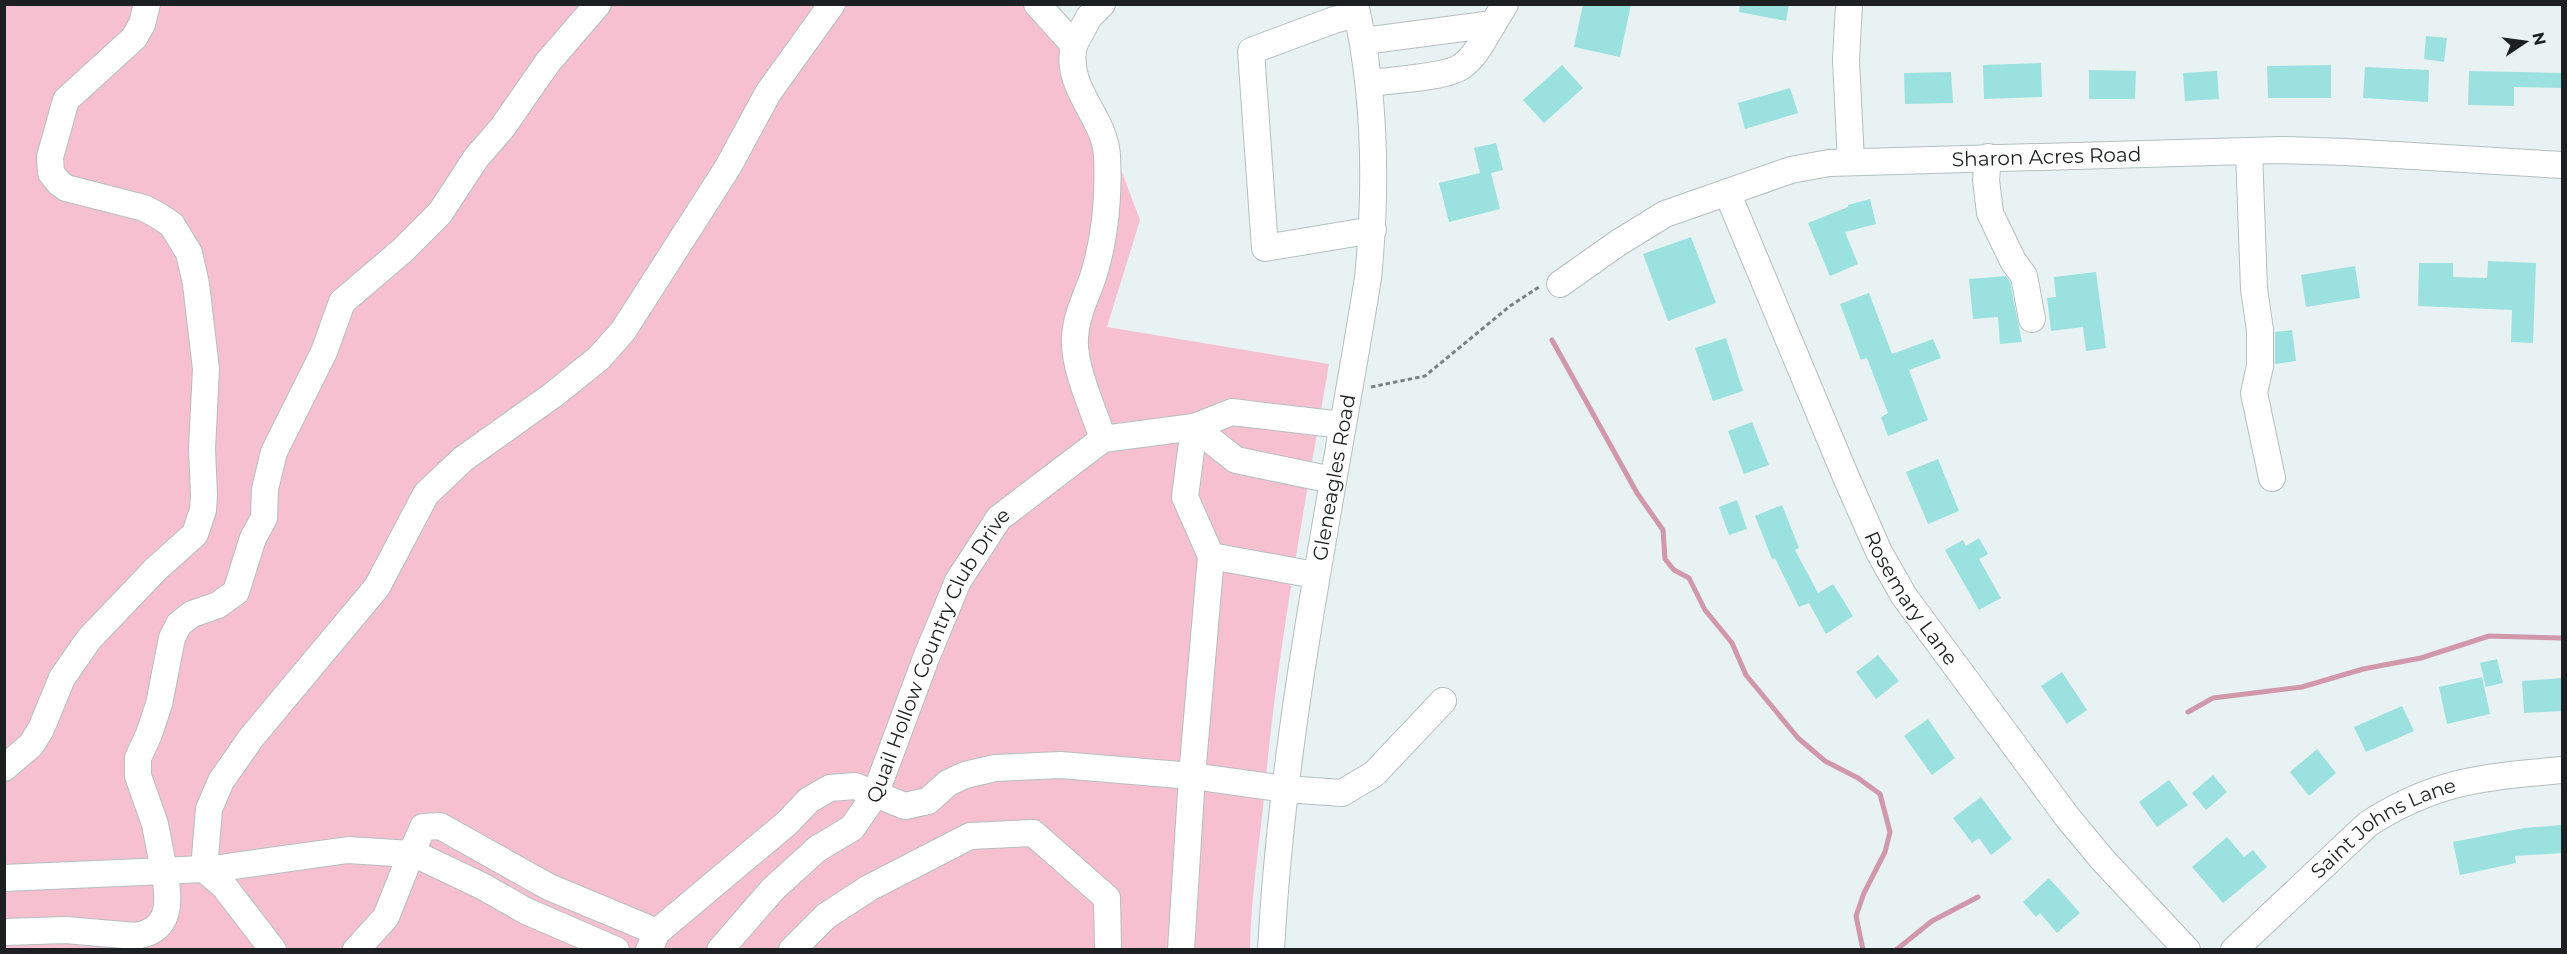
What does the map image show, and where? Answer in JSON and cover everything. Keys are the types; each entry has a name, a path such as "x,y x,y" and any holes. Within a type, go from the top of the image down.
{"street":[{"path":"4,768 31,745 41,729 62,678 73,660 156,568 195,534 203,510 202,449 206,369 196,284 189,253 172,225 159,216 144,208 66,188 54,178 50,166 50,157 66,100 134,38 142,24 147,4"},
{"path":"4,932 66,930 135,936 155,929 166,913 168,896 164,871 155,824 138,776 138,758 156,714 172,638 179,624 192,614 218,605 236,592 253,538 264,518 265,489 274,452 324,352 342,302 403,250 440,213 476,158 502,128 548,62 598,4"},
{"path":"204,869 209,809 221,781 251,738 377,587 426,494 463,459 553,395 599,358 623,331 728,167 768,93 832,4"},
{"path":"1037,4 1074,45"},
{"path":"1102,4 1089,17 1074,45 1071,67 1106,146 1108,192 1104,220 1093,276 1081,307 1074,339 1080,369 1103,439 1194,428 1232,412 1342,425"},
{"path":"1849,4 1846,60 1851,162"},
{"path":"1356,9 1334,20 1251,51 1265,248 1373,230"},
{"name":"Gleneagles Road","path":"1271,950 1285,789 1315,574 1368,278 1373,230 1374,181 1369,83 1364,41 1356,9"},
{"path":"1364,41 1499,14"},
{"path":"1369,83 1419,77 1461,67 1479,48 1499,14"},
{"path":"2249,151 2248,181 2254,289 2260,330 2260,366 2254,393 2272,478"},
{"name":"Sharon Acres Road","path":"1560,284 1618,243 1665,214 1791,170 1829,163 2249,151 2346,152 2562,165"},
{"path":"1988,158 1986,180 1990,213 2013,261 2024,276 2032,319"},
{"name":"Rosemary Lane","path":"1727,192 1846,477 1879,552 1904,596 2068,818 2102,859 2187,950"},
{"path":"1194,428 1236,460 1332,480"},
{"path":"1181,950 1192,776 1211,556 1185,497 1194,428"},
{"name":"Quail Hollow Country Club Drive","path":"720,950 773,889 817,849 852,828 875,795 926,658 958,581 999,518 1103,439"},
{"path":"1211,556 1315,574"},
{"path":"356,950 386,916 423,827 440,826 549,887 653,941 787,823 809,800 830,788 855,786 905,806 928,801 948,783 965,775 995,768 1061,765 1192,776 1285,789 1342,793 1374,774 1443,701"},
{"name":"Saint Johns Lane","path":"2234,950 2368,825 2390,810 2426,792 2464,781 2562,770"},
{"path":"792,950 826,916 869,888 970,836 1033,833 1107,898 1108,950"},
{"path":"4,878 204,869 348,849 411,854 482,886 526,911 616,950"},
{"path":"204,869 224,886 273,950"}],"path":[{"path":"1370,387 1425,376 1510,306 1549,281 1560,284"}],"shaded area":[{"path":"5,5 1052,5 1074,45 1140,220 1107,327 1329,364 1277,681 1254,888 1250,949 5,950"}],"building":[{"path":"1583,4 1631,4 1620,57 1574,47"},
{"path":"1740,4 1789,4 1786,21 1739,12"},
{"path":"2426,36 2447,38 2444,62 2424,59"},
{"path":"2041,63 2042,97 1984,99 1983,65"},
{"path":"1562,65 1583,88 1544,123 1523,100"},
{"path":"2331,65 2331,98 2268,98 2267,66"},
{"path":"2365,67 2429,70 2428,102 2363,98"},
{"path":"2089,70 2136,71 2135,99 2089,99"},
{"path":"2217,71 2219,99 2185,101 2183,73"},
{"path":"2469,71 2562,73 2562,88 2514,87 2514,106 2468,105"},
{"path":"1951,72 1953,103 1905,104 1904,73"},
{"path":"1790,88 1798,113 1745,129 1738,103"},
{"path":"1496,143 1503,170 1491,173 1500,209 1449,222 1439,183 1480,173 1474,148"},
{"path":"1870,199 1876,224 1845,232 1858,264 1830,276 1808,223 1848,207 1848,205"},
{"path":"1691,237 1716,303 1668,321 1643,254"},
{"path":"2488,261 2536,263 2533,343 2511,342 2512,310 2418,306 2419,263 2453,263 2453,277 2487,278"},
{"path":"2355,266 2360,298 2306,307 2301,275"},
{"path":"2096,272 2106,348 2086,351 2083,327 2051,331 2047,298 2056,297 2054,277"},
{"path":"2006,276 2010,282 2022,342 2000,344 1998,317 1973,319 1969,279"},
{"path":"1869,293 1892,354 1933,339 1941,358 1909,370 1928,420 1888,436 1881,417 1888,413 1867,358 1861,360 1840,304"},
{"path":"2292,330 2296,361 2275,364 2275,332"},
{"path":"1726,338 1743,391 1713,401 1695,348"},
{"path":"1752,422 1769,465 1744,474 1728,431"},
{"path":"1938,459 1959,511 1928,524 1906,472"},
{"path":"1737,500 1747,529 1729,535 1719,507"},
{"path":"1782,505 1799,548 1795,550 1818,593 1833,584 1853,616 1826,634 1809,603 1799,607 1775,558 1772,559 1755,516"},
{"path":"1979,538 1988,554 1979,559 2001,598 1979,610 1945,550 1963,540 1966,546"},
{"path":"1878,655 1899,681 1876,699 1856,672"},
{"path":"2497,659 2503,683 2486,687 2480,663"},
{"path":"2062,672 2087,710 2067,724 2041,686"},
{"path":"2482,677 2490,714 2447,724 2439,687"},
{"path":"2562,678 2562,711 2524,713 2522,681"},
{"path":"2402,706 2414,731 2366,752 2354,727"},
{"path":"1928,719 1955,758 1932,775 1904,736"},
{"path":"2317,749 2336,773 2309,796 2290,772"},
{"path":"2213,775 2227,792 2206,810 2192,793"},
{"path":"2169,780 2188,805 2157,827 2139,802"},
{"path":"1981,797 2012,839 1991,855 1979,838 1972,843 1953,818"},
{"path":"2562,825 2562,853 2515,856 2516,863 2460,875 2453,842 2524,828"},
{"path":"2227,837 2244,857 2253,850 2267,867 2223,903 2192,867"},
{"path":"2049,878 2080,913 2057,933 2040,913 2036,917 2023,902"}],"waterway":[{"path":"1552,340 1637,493 1663,530 1665,559 1674,570 1689,578 1705,610 1732,643 1746,675 1798,738 1825,761 1858,778 1880,794 1890,832 1885,852 1864,893 1856,916 1863,950"},
{"path":"2188,712 2213,698 2302,687 2363,669 2421,658 2489,636 2562,638"},
{"path":"1896,950 1932,921 1978,897"}]}
